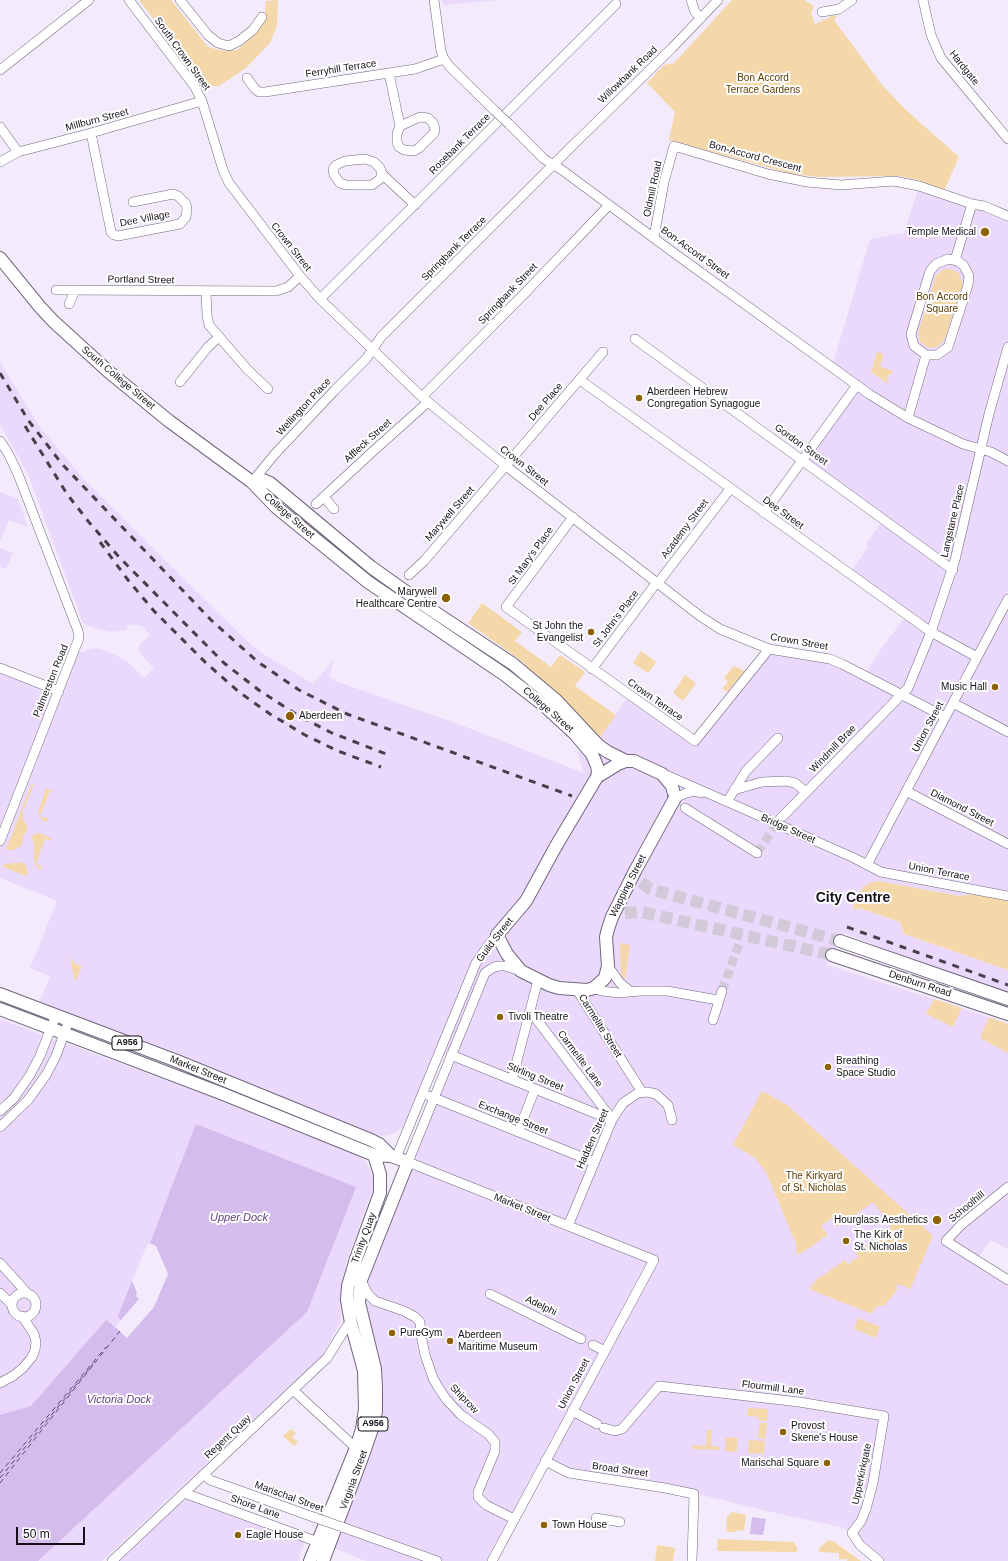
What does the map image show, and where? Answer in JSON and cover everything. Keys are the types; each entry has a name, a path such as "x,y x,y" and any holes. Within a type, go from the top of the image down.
{"main road":[{"name":"South College Street","path":"0,258 53,321 109,372 169,421 252,482"},
{"name":"College Street","path":"252,482 263,480 270,483 371,567 512,664 556,700 599,746 612,755"},
{"name":"College Street","path":"252,482 276,507 362,577 493,666 546,707 574,733 592,754 597,766 597,778"},
{"name":"Bridge Street","path":"612,755 626,761 634,761 662,774"},
{"path":"597,778 618,764 626,761"},
{"path":"662,774 672,786 675,798"},
{"name":"Guild Street","path":"497,935 526,901 556,846 597,778"},
{"name":"Wapping Street","path":"608,966 606,937 612,917 638,877 675,798"},
{"path":"612,917 624,913"},
{"name":"Carmelite Street","path":"497,935 506,954 521,971 538,980 560,988 578,990"},
{"name":"Denburn Road","path":"840,941 1008,999"},
{"name":"Denburn Road","path":"832,955 1008,1014"},
{"path":"578,990 594,988 604,978 608,966"},
{"name":"Market Street","path":"0,994 176,1061 371,1140 398,1158"},
{"name":"Market Street","path":"0,1008 64,1034 202,1086 374,1155 398,1158"},
{"name":"Trinity Quay","path":"351,1322 347,1300 348,1286 358,1252 380,1194 380,1174 374,1155"},
{"name":"Trinity Quay","path":"362,1280 398,1158"},
{"name":"Virginia Street","path":"323,1561 363,1455 376,1412 377,1402 375,1369 360,1303 362,1280"},
{"name":"Virginia Street","path":"310,1561 356,1448 362,1429 366,1386 364,1371 351,1322"}],"street":[{"path":"0,70 89,0"},
{"name":"South Crown Street","path":"129,0 195,87 202,101"},
{"path":"180,0 208,36 218,43 229,46 239,41 253,30 262,17"},
{"name":"Bon-Accord Street","path":"434,0 441,51 450,67 544,159 609,204 892,409 963,444 991,452 1008,461"},
{"path":"691,0 695,12 701,18"},
{"name":"Willowbank Road","path":"553,165 718,0"},
{"path":"822,12 839,9 852,0"},
{"name":"Hardgate","path":"923,0 931,35 941,58 1008,139"},
{"name":"Rosebank Terrace","path":"320,300 616,4"},
{"name":"Ferryhill Terrace","path":"246,78 259,92 265,92 415,69 444,58"},
{"path":"389,73 400,126 397,134 397,142 399,147 409,152 414,151 424,145 434,133 435,129 433,122 428,118 420,117 400,126"},
{"name":"Millburn Street","path":"0,162 18,152 91,134 202,101"},
{"name":"Crown Street","path":"202,101 223,170 229,183 320,300 425,400 506,466 657,583 720,629 769,649 830,659 945,717"},
{"path":"0,127 18,152"},
{"name":"Dee Village","path":"91,134 111,232 114,235 118,236 180,224 186,217 186,204 178,196 173,194 133,202"},
{"name":"Bon-Accord Crescent","path":"674,146 768,174 807,182 841,185 894,181 919,186 972,204 984,206 1008,216"},
{"name":"Oldmill Road","path":"654,237 664,182 674,146"},
{"path":"382,174 380,179 372,185 346,185 340,183 334,175 333,169 336,165 345,161 365,159 374,162 380,168 382,174 415,205"},
{"name":"Springbank Terrace","path":"372,349 381,337 553,165"},
{"name":"Springbank Street","path":"425,400 609,204"},
{"path":"955,260 972,204"},
{"path":"944,260 955,260 961,263 967,271 969,276 968,285 948,347 938,355 926,355 914,346 911,334 913,327 930,272 933,267 944,260"},
{"name":"Portland Street","path":"56,290 276,292 288,287 300,276"},
{"path":"69,304 75,291"},
{"path":"206,292 209,325 247,369 268,389"},
{"path":"180,382 208,347 219,337"},
{"name":"Gordon Street","path":"635,339 953,570"},
{"name":"Langstane Place","path":"902,694 908,688 931,632 953,570 981,449 1008,347"},
{"name":"Wellington Place","path":"252,482 274,455 366,359 372,349"},
{"name":"Dee Place","path":"506,466 603,352"},
{"path":"908,418 926,355"},
{"name":"Dee Street","path":"580,380 931,632 977,657"},
{"path":"764,513 857,385"},
{"name":"Affleck Street","path":"316,504 425,400"},
{"name":"Palmerston Road","path":"0,441 8,453 18,474 79,634 77,646 1,838"},
{"name":"Marywell Street","path":"409,575 424,561 506,466"},
{"name":"Academy Street","path":"657,583 730,489"},
{"path":"324,497 334,509"},
{"name":"St Mary's Place","path":"506,607 573,517"},
{"name":"St John's Place","path":"592,669 657,583"},
{"name":"Union Street","path":"866,864 1008,598"},
{"name":"Crown Terrace","path":"506,607 695,741 769,649"},
{"path":"0,668 59,691"},
{"name":"Windmill Brae","path":"777,822 902,694"},
{"path":"953,703 1008,732"},
{"path":"727,802 746,771 778,738"},
{"name":"Bridge Street","path":"662,774 777,822 866,864"},
{"path":"734,790 749,784 778,780 795,783 806,792"},
{"name":"Diamond Street","path":"906,791 1008,844"},
{"name":"Bridge Street","path":"675,798 682,794 691,792 708,794"},
{"path":"685,808 702,813 757,853"},
{"name":"Union Terrace","path":"866,864 881,872 1008,896"},
{"name":"Guild Street","path":"398,1158 476,963 497,935"},
{"name":"Carmelite Street","path":"489,969 505,966 521,971"},
{"path":"608,966 620,983 630,991"},
{"name":"Guild Street","path":"398,1158 434,1098 479,985 485,972 489,969"},
{"path":"512,1080 531,1012 538,980"},
{"path":"594,988 602,991 619,993 630,991 667,991 718,1000"},
{"name":"Carmelite Street","path":"578,990 642,1092"},
{"path":"713,1020 722,991"},
{"name":"Carmelite Lane","path":"531,1012 612,1120"},
{"path":"0,1111 14,1098 30,1076 40,1056 56,1015"},
{"path":"0,1127 28,1100 49,1068 69,1020"},
{"name":"Stirling Street","path":"451,1055 612,1120"},
{"path":"518,1132 535,1089"},
{"path":"642,1092 660,1096 668,1105 672,1120"},
{"name":"Hadden Street","path":"568,1226 612,1120 623,1103 634,1095 642,1092"},
{"name":"Exchange Street","path":"423,1093 594,1162"},
{"name":"Market Street","path":"398,1158 654,1260"},
{"name":"Schoolhill","path":"1007,1190 961,1225 946,1241 1008,1280"},
{"name":"Union Street","path":"492,1561 654,1260"},
{"path":"0,1263 27,1293 34,1297 36,1301 36,1308 32,1314 22,1316"},
{"name":"Shiprow","path":"362,1280 365,1288 375,1300 404,1311 415,1317 420,1322 420,1335 425,1356 438,1387 446,1399 461,1415 492,1436 495,1442 495,1451 478,1492 479,1499 486,1505 514,1519"},
{"path":"0,1293 12,1305 16,1313 22,1316 34,1334 36,1342 32,1357 23,1368 0,1383"},
{"path":"12,1305 17,1296 27,1293"},
{"name":"Adelphi","path":"490,1294 581,1339"},
{"name":"Regent Quay","path":"112,1561 327,1358 351,1322"},
{"path":"593,1345 605,1351"},
{"name":"Flourmill Lane","path":"572,1411 600,1426 610,1430 619,1430 628,1423 659,1386 799,1402 884,1416"},
{"path":"293,1390 356,1448"},
{"name":"Upperkirkgate","path":"879,1561 860,1545 852,1532 861,1521 866,1509 873,1483 884,1416"},
{"name":"Broad Street","path":"545,1461 569,1473 694,1494 692,1561"},
{"name":"Marischal Street","path":"204,1474 210,1480 437,1561"},
{"name":"Shore Lane","path":"184,1493 318,1542"},
{"path":"596,1518 620,1522"}],"shaded area":[{"path":"442,0 498,0 443,5"},
{"path":"919,186 1008,216 1008,900 974,894 959,896 878,881 863,887 852,907 900,922 904,934 1008,970 1008,992 892,952 844,933 827,965 1008,1024 1008,1249 991,1240 978,1258 1008,1280 1008,1561 879,1561 852,1533 841,1527 766,1511 698,1494 603,1479 545,1461 496,1561 366,1561 329,1546 363,1455 366,1297 369,1273 451,1055 436,1050 404,1127 392,1134 382,1136 341,1128 56,1015 40,1001 50,976 30,968 57,901 0,878 0,668 58,692 77,650 84,653 86,650 96,648 107,651 125,660 144,677 154,669 139,652 140,644 150,635 142,626 128,624 127,630 110,632 88,626 83,623 28,474 0,425 0,362 39,426 81,476 249,643 265,655 313,684 334,659 329,677 335,681 453,722 584,773 577,753 600,737 629,695 695,741 769,649 808,655 864,675 905,617 848,575 869,546 866,544 884,519 803,460 857,385 829,364 834,361 870,239 904,233"},
{"path":"0,492 18,499 28,527 9,520 0,541"},
{"path":"0,548 13,553 6,569 0,567"},
{"path":"0,1019 203,1094 358,1156 366,1162 373,1175 374,1186 346,1263 341,1300 341,1321 323,1355 102,1561 0,1561"},
{"path":"184,1492 307,1536 298,1561 112,1561"}],"green space":[{"path":"139,0 171,0 208,47 224,51 237,50 253,36 264,21 266,1 278,0 277,25 270,43 246,68 219,86 210,86 197,77"},
{"name":"Bon Accord Terrace Gardens","path":"732,0 804,0 814,6 811,13 815,24 834,15 836,18 834,20 882,85 906,110 959,157 944,191 918,180 898,176 820,177 793,174 669,140 675,112 647,83 664,65 674,63"},
{"name":"Bon Accord Square","path":"951,269 959,273 962,287 945,338 939,346 931,348 920,342 918,333 936,276 942,270"},
{"path":"877,352 884,354 880,366 892,371 891,375 888,375 888,384 871,372"},
{"path":"482,603 522,632 515,641 551,667 560,655 585,672 575,686 616,715 600,737 561,697 533,673 523,662 468,623"},
{"path":"641,651 656,662 648,673 633,663"},
{"path":"734,666 745,671 727,692 722,689 728,682 724,678"},
{"path":"685,675 696,683 683,701 673,693"},
{"path":"32,783 34,784 23,812 23,818 28,828 23,837 22,845 14,850 6,850"},
{"path":"46,788 57,793 50,791 40,816 38,812"},
{"path":"40,816 48,819 47,822 42,820"},
{"path":"38,833 50,837 51,841 45,839 36,864 42,866 40,870 34,862 32,837"},
{"path":"24,862 28,872 26,876 3,867 5,864"},
{"path":"878,881 959,896 974,894 1008,900 1008,970 904,934 900,922 859,908 856,910 852,908 863,887 872,882"},
{"path":"620,943 630,945 625,980 621,975"},
{"path":"70,956 74,963 82,966 75,982"},
{"path":"934,999 962,1008 953,1027 926,1014"},
{"path":"989,1017 1008,1024 1008,1053 980,1038"},
{"name":"The Kirkyard of St. Nicholas","path":"762,1091 787,1105 932,1235 910,1290 909,1288 898,1284 896,1287 898,1289 885,1305 876,1307 872,1314 809,1289 817,1279 822,1276 823,1277 828,1272 830,1273 829,1271 836,1268 835,1267 841,1264 840,1263 845,1260 848,1265 850,1262 859,1257 856,1253 891,1228 881,1211 873,1202 838,1227 832,1218 821,1226 828,1235 824,1238 822,1236 822,1239 818,1242 817,1240 817,1243 812,1246 811,1244 811,1247 806,1250 805,1248 805,1251 797,1255 796,1244 766,1172 755,1158 733,1145"},
{"path":"858,1318 880,1327 876,1338 854,1329"},
{"path":"748,1408 768,1409 767,1421 758,1420 758,1417 747,1416"},
{"path":"760,1423 767,1423 765,1439 758,1438"},
{"path":"291,1429 296,1433 292,1437 298,1442 294,1446 283,1436"},
{"path":"707,1430 712,1430 711,1446 720,1447 720,1450 692,1449 693,1445 706,1446"},
{"path":"726,1437 738,1438 737,1452 725,1451"},
{"path":"749,1440 765,1441 764,1454 748,1453"},
{"path":"732,1512 746,1515 744,1531 736,1530 735,1532 728,1532 726,1530 727,1517"},
{"path":"718,1539 793,1542 797,1547 797,1552 717,1551"},
{"path":"828,1540 833,1541 861,1561 847,1561 847,1559 839,1559 839,1553 819,1552 819,1548"},
{"path":"657,1545 675,1548 673,1561 655,1561"}],"water":[{"path":"196,1124 356,1187 307,1312 38,1561 0,1561 0,1415 31,1406 106,1320 115,1327 121,1321 118,1316 132,1281 150,1243"},
{"path":"752,1517 766,1519 763,1535 750,1534"}],"pier":[{"path":"150,1243 156,1246 168,1274 154,1307 127,1338 115,1327 139,1299 136,1296 137,1293 132,1281 147,1245"}],"ferry route":[{"path":"0,1483 120,1331"},
{"path":"0,1473 106,1347"},
{"path":"0,1478 93,1364"}],"tunnel":[{"path":"757,853 780,819"},
{"path":"641,882 650,889 840,941"},
{"path":"625,913 641,912 832,955"},
{"path":"722,991 739,944"}],"railway":[{"path":"0,373 28,420 62,464 211,620 258,662 299,690 347,714 572,796"},
{"path":"25,426 67,494 88,521 119,557 224,663 260,691 299,716 332,733 386,754"},
{"path":"100,542 128,580 154,611 206,663 239,692 270,714 305,735 338,751 381,767"},
{"path":"847,927 1008,985"}],"place":[{"name":"Temple Medical","path":"985,232"},
{"name":"Aberdeen Hebrew Congregation Synagogue","path":"639,398"},
{"name":"Marywell Healthcare Centre","path":"446,598"},
{"name":"St John the Evangelist","path":"591,632"},
{"name":"Music Hall","path":"995,687"},
{"name":"Aberdeen","path":"290,716"},
{"name":"Tivoli Theatre","path":"500,1017"},
{"name":"Breathing Space Studio","path":"828,1067"},
{"name":"Hourglass Aesthetics","path":"937,1220"},
{"name":"The Kirk of St. Nicholas","path":"846,1241"},
{"name":"PureGym","path":"392,1333"},
{"name":"Aberdeen Maritime Museum","path":"450,1341"},
{"name":"Provost Skene's House","path":"783,1432"},
{"name":"Marischal Square","path":"827,1463"},
{"name":"Town House","path":"544,1525"},
{"name":"Eagle House","path":"238,1535"}],"district":[{"name":"City Centre","path":"853,898"}],"water label":[{"name":"Upper Dock","path":"239,1218"},
{"name":"Victoria Dock","path":"119,1400"}]}
